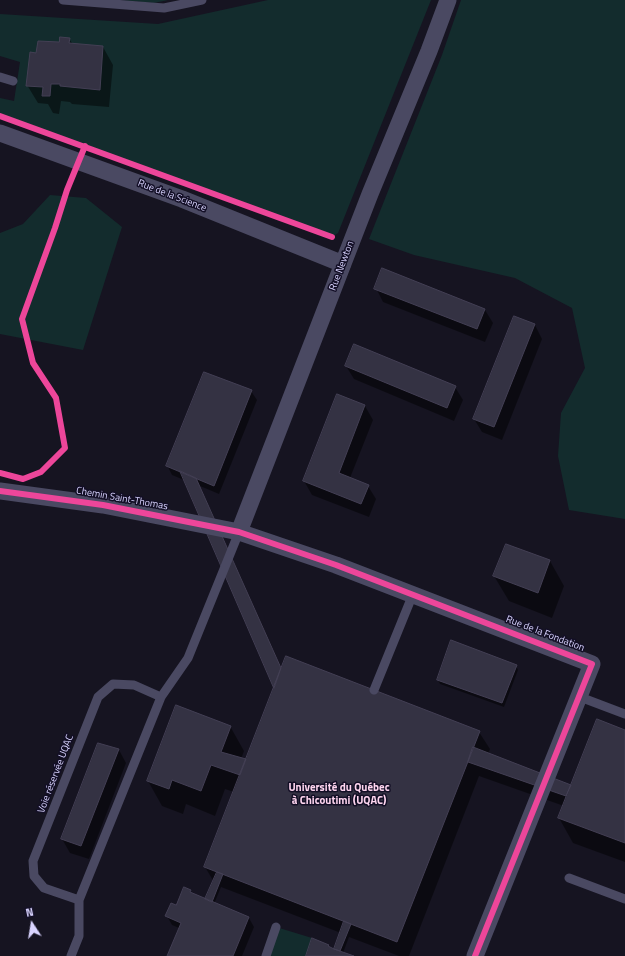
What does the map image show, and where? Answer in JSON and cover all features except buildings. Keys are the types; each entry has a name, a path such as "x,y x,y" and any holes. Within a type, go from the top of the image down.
{"street":[{"name":"Rue Newton","path":"239,532 448,0"},
{"name":"Rue de la Science","path":"0,133 182,199 343,264"},
{"name":"Chemin Saint-Thomas","path":"0,491 103,505 239,532"},
{"name":"Rue de la Fondation","path":"239,532 336,565 592,664 475,956"}],"lane":[{"path":"63,0 164,8 202,0"},
{"path":"0,77 13,80"},
{"path":"71,956 79,936 79,900 161,697 188,658 239,532"},
{"path":"374,690 412,594"},
{"name":"Voie réservée UQAC","path":"79,900 44,888 34,876 33,861 98,697 113,684 134,685 161,697"},
{"path":"580,696 625,714"},
{"path":"569,878 625,899"},
{"path":"266,956 276,927"}],"green space":[{"path":"120,0 168,0 154,3"},
{"path":"268,0 431,0 338,233 332,237 85,146 0,117 0,98 14,101 20,62 0,56 0,14 158,24"},
{"path":"461,0 625,0 625,519 569,510 558,456 561,413 585,368 572,308 515,278 414,255 369,239 442,55"},
{"path":"50,195 86,198 122,227 83,350 0,334 0,233 23,224"},
{"path":"276,927 312,938 306,956 266,956"}],"cycle path":[{"path":"0,116 332,237"},
{"path":"0,473 23,479 41,472 65,448 56,398 33,363 22,319 67,190 85,146"},
{"path":"0,491 103,505 239,532 336,565 592,664 475,956"}],"district":[{"name":"Université du Québec à Chicoutimi (UQAC)","path":"339,794"}]}
